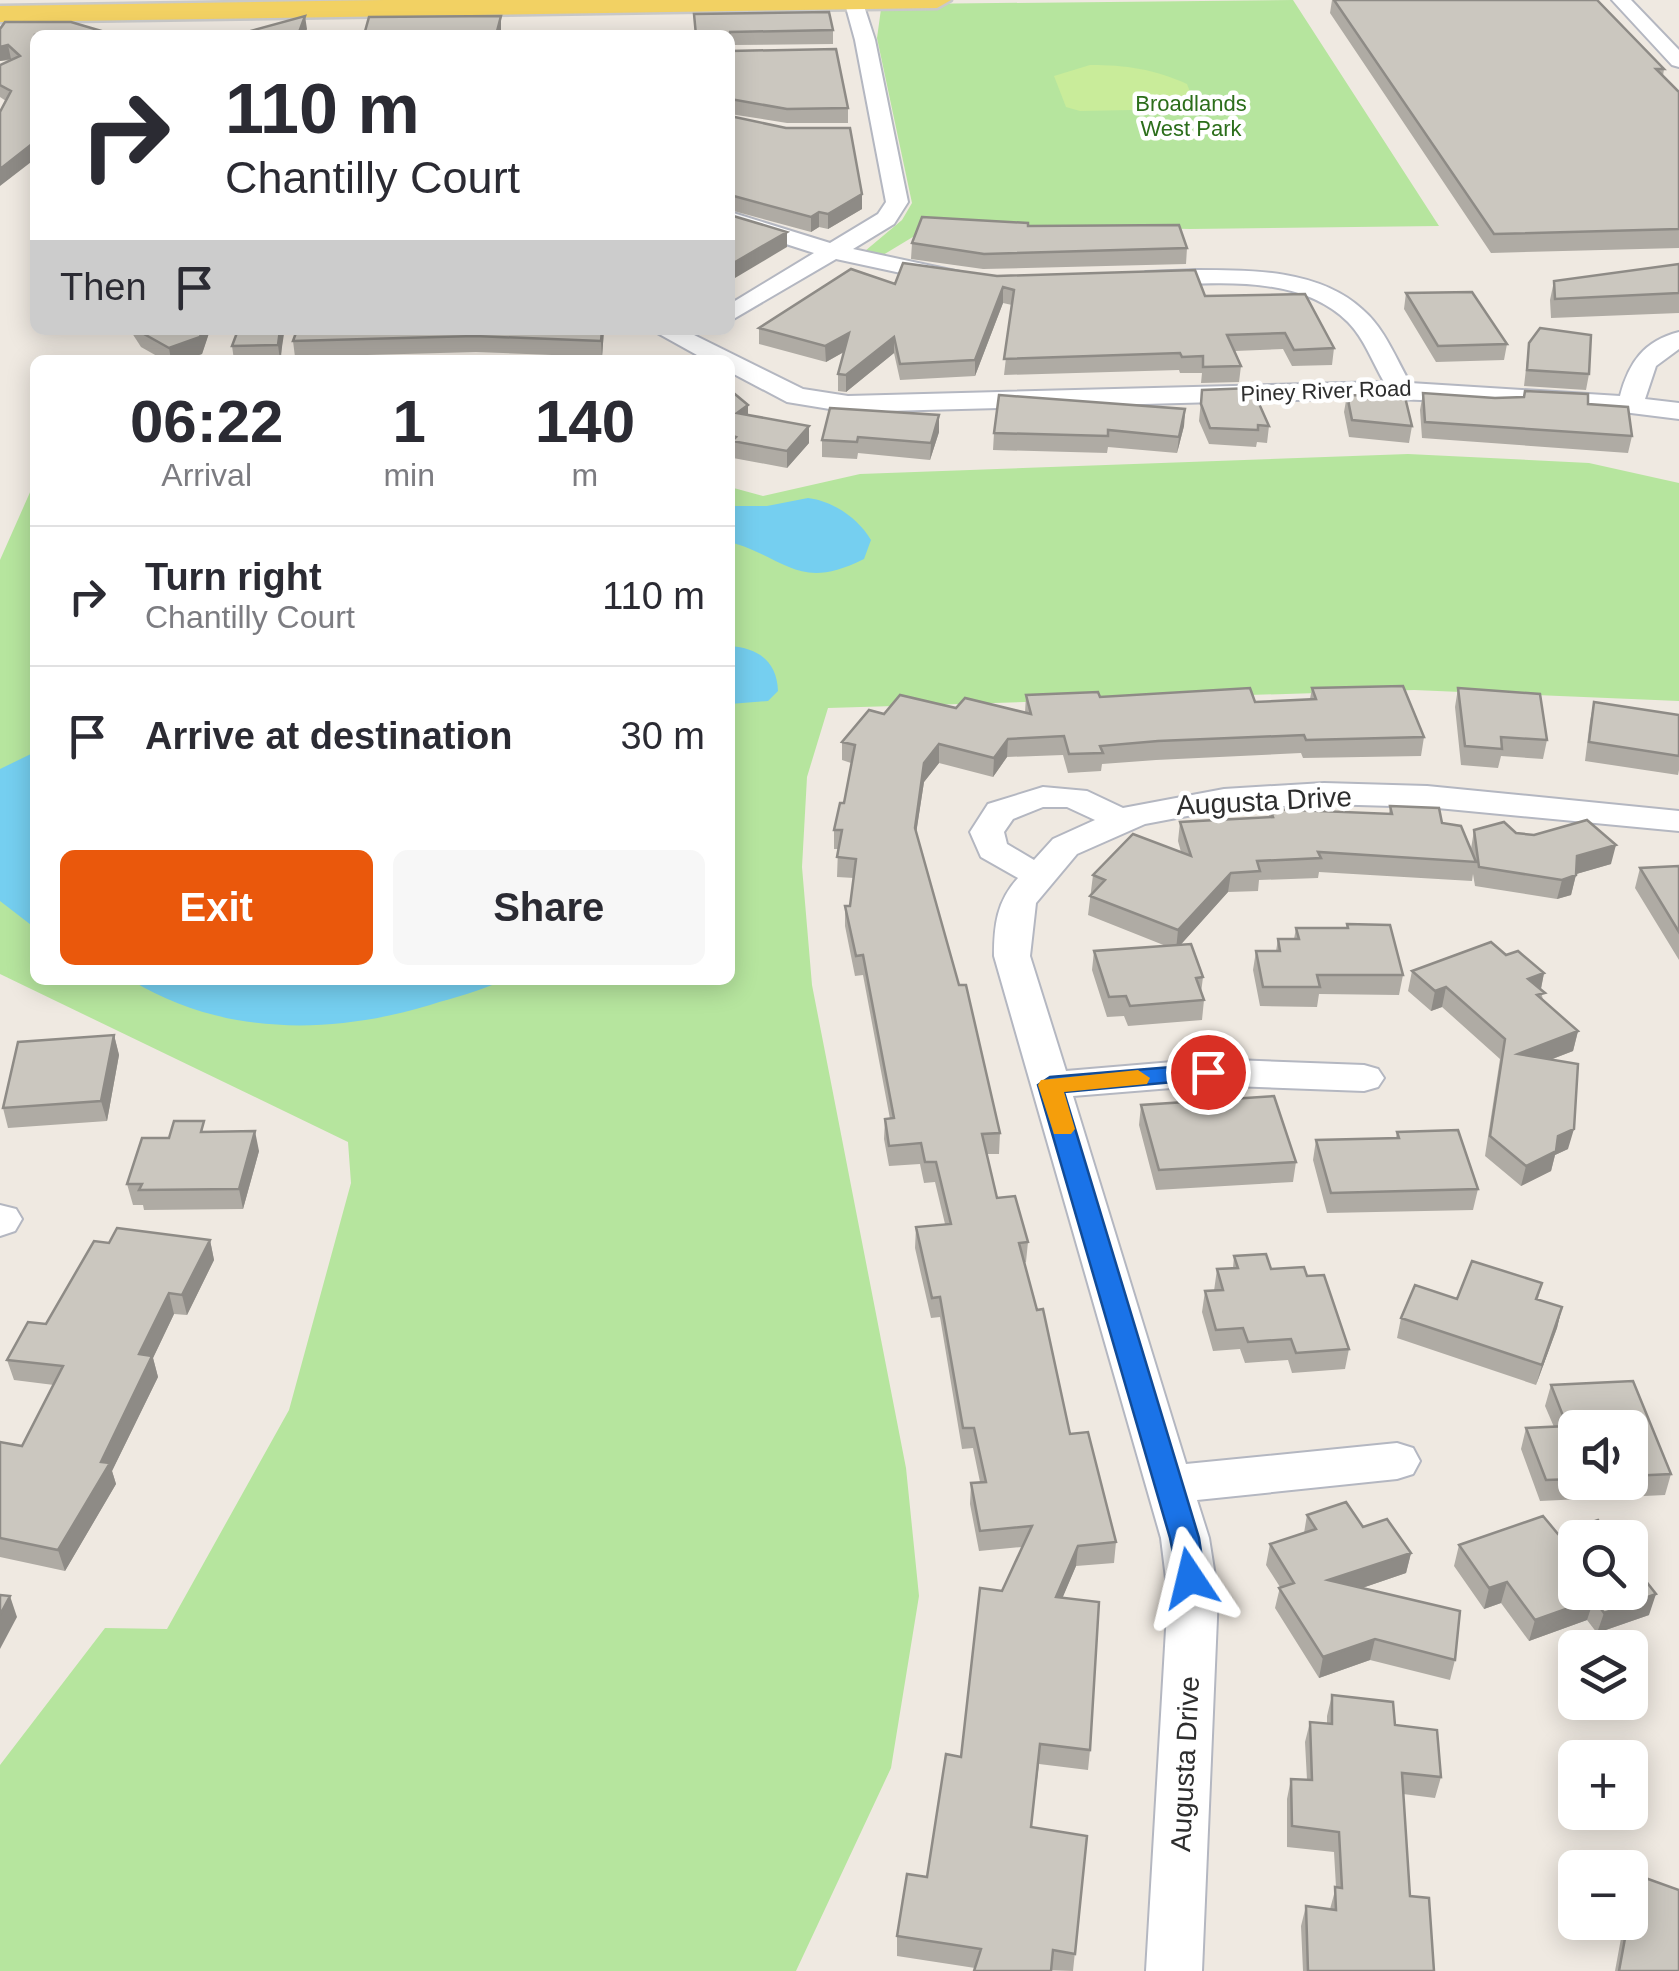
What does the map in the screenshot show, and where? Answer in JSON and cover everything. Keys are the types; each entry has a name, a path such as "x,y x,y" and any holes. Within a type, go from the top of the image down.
{"main road":[{"path":"150,6 196,0"},
{"path":"0,14 150,6 937,0"},
{"path":"0,3 109,7"}],"street":[{"path":"867,46 874,20 873,0"},
{"path":"1621,0 1675,53"},
{"path":"735,311 894,211 897,202 874,132 867,46 854,1"},
{"path":"842,53 867,46"},
{"path":"735,221 834,252 908,270 982,280"},
{"path":"1116,280 1240,277 1315,288 1356,316 1400,388"},
{"name":"Piney River Road","path":"685,335 718,355"},
{"path":"1631,403 1640,364 1649,353 1679,340"},
{"name":"Piney River Road","path":"735,365 796,396 848,404 1400,388 1520,391 1679,410"},
{"name":"Augusta Drive","path":"1174,1971 1193,1595 1184,1538 1169,1484 1012,956 1012,922 1022,896 1036,874 1070,844 1118,819 1190,802 1368,794 1679,821"},
{"path":"1036,874 996,854 990,845 988,832 993,819 1006,808 1026,800 1068,797 1118,819"},
{"path":"1050,1085 1208,1072 1364,1078"},
{"path":"1169,1484 1397,1461"}],"green space":[{"name":"Broadlands West Park","path":"1293,0 1439,226 1190,229 936,223 883,255 865,251 902,220 912,203 877,38 881,9 909,4"},
{"path":"1090,65 1128,67 1163,75 1187,84 1192,97 1186,109 1080,111 1066,107 1054,76"},
{"path":"1408,454 1589,463 1679,483 1679,701 1414,690 828,708 807,777 802,867 812,985 906,1468 919,1596 891,1768 796,1971 0,1971 0,1765 105,1628 167,1629 289,1410 351,1183 348,1142 0,974 0,560 30,492 30,985 735,985 735,488 763,496 860,474"}],"water":[{"path":"808,498 835,507 852,518 871,540 864,559 823,573 808,572 735,544 735,506 767,506"},
{"path":"735,647 757,653 770,664 778,691 768,701 735,704"},
{"path":"30,754 30,924 0,901 0,769"},
{"path":"141,985 492,985 392,1015 316,1025 239,1020 202,1012"}],"building":[{"path":"1334,0 1597,0 1664,69 1656,69 1679,92 1679,229 1494,234"},
{"path":"829,12 833,30 696,30 694,14"},
{"path":"305,16 300,30 254,30"},
{"path":"501,16 497,30 365,30 369,17"},
{"path":"5,22 71,22 98,30 30,30 30,146 0,169 0,112 11,91 0,85 0,65 20,56 8,45 0,47 0,29"},
{"path":"836,49 848,108 787,109 735,100 735,51"},
{"path":"735,117 786,128 850,128 862,194 828,214 819,212 811,217 735,196"},
{"path":"735,216 787,232 735,262"},
{"path":"922,217 1028,226 1179,225 1187,248 984,254 912,243"},
{"path":"903,263 997,276 1195,270 1205,296 1305,294 1334,348 1294,350 1285,333 1227,335 1241,366 1203,367 1203,356 1182,357 1180,353 1004,359 1014,290 1003,287 975,360 900,364 894,337 846,375 838,374 849,333 825,346 759,328 851,269 895,284"},
{"path":"1679,264 1679,293 1555,299 1554,281"},
{"path":"1472,292 1507,344 1438,346 1406,293"},
{"path":"1540,328 1591,335 1589,374 1527,370 1529,343"},
{"path":"146,335 201,335 200,337 169,348"},
{"path":"236,335 279,335 278,345 232,346"},
{"path":"295,335 602,335 601,341 475,336 293,341"},
{"path":"1252,388 1269,426 1258,425 1258,430 1210,428 1201,404 1202,390"},
{"path":"1525,391 1588,394 1588,404 1628,407 1632,436 1425,422 1423,393 1495,398 1524,397"},
{"path":"735,394 748,405 737,413 809,426 787,451 735,442"},
{"path":"999,395 1185,409 1179,437 1108,430 1108,436 994,433"},
{"path":"1347,395 1405,397 1412,426 1352,420"},
{"path":"830,408 939,415 931,443 858,437 857,442 822,440"},
{"path":"1403,686 1424,737 1306,740 1304,735 1158,741 1100,746 1103,753 1069,754 1064,736 1008,739 994,758 939,744 924,763 915,828 959,985 966,985 1000,1133 982,1134 997,1198 1015,1196 1028,1242 1019,1243 1037,1310 1043,1309 1070,1434 1088,1432 1116,1542 1078,1546 1056,1597 1099,1602 1090,1750 1040,1744 1031,1827 1087,1836 1075,1954 1053,1950 1051,1971 974,1971 981,1949 897,1936 907,1874 927,1877 946,1754 961,1757 980,1588 1002,1591 1032,1526 980,1531 971,1483 986,1482 974,1428 963,1428 940,1297 932,1298 916,1227 951,1224 936,1162 925,1162 921,1143 889,1146 885,1119 894,1118 863,955 856,956 845,906 850,906 856,859 837,857 842,830 834,830 840,803 844,803 855,745 842,742 869,710 884,714 900,695 956,708 965,698 1031,714 1026,695 1098,692 1100,697 1250,688 1255,702 1316,699 1312,688"},
{"path":"1458,688 1540,694 1547,740 1501,737 1502,749 1465,746"},
{"path":"1594,702 1679,715 1679,756 1589,742"},
{"path":"1390,806 1439,808 1442,823 1461,826 1476,862 1318,852 1321,858 1257,861 1260,871 1231,873 1178,930 1090,896 1105,880 1093,875 1133,834 1191,856 1180,822 1273,817 1270,809 1392,814"},
{"path":"1587,820 1616,845 1577,856 1576,875 1562,880 1479,867 1474,830 1504,822 1516,833 1534,835"},
{"path":"1679,866 1679,932 1640,868"},
{"path":"1347,924 1390,925 1403,975 1317,975 1320,987 1263,987 1256,951 1280,951 1278,939 1299,939 1296,928 1348,928"},
{"path":"1491,942 1506,955 1518,951 1544,973 1528,979 1545,993 1537,995 1578,1031 1518,1054 1578,1064 1574,1129 1558,1136 1556,1151 1526,1166 1490,1136 1505,1039 1446,987 1435,991 1412,971"},
{"path":"1191,944 1203,977 1196,978 1204,1000 1130,1006 1126,996 1109,997 1094,951"},
{"path":"114,1035 101,1101 3,1108 18,1042"},
{"path":"1274,1096 1296,1162 1159,1170 1141,1105"},
{"path":"174,1121 204,1121 201,1132 255,1131 239,1189 139,1190 142,1184 127,1184 142,1138 169,1138"},
{"path":"1458,1130 1478,1189 1331,1193 1316,1140 1399,1138 1397,1132"},
{"path":"117,1228 210,1240 182,1295 169,1293 139,1354 152,1356 101,1462 110,1463 58,1550 0,1538 0,1442 22,1446 63,1366 7,1360 28,1322 46,1324 94,1241 109,1243"},
{"path":"1266,1254 1271,1269 1304,1267 1307,1276 1324,1275 1349,1349 1296,1353 1291,1339 1248,1342 1243,1328 1216,1330 1205,1291 1223,1290 1217,1269 1238,1268 1234,1256"},
{"path":"1472,1261 1542,1283 1536,1299 1562,1307 1542,1365 1401,1318 1415,1285 1457,1299"},
{"path":"1633,1381 1645,1410 1561,1410 1551,1385"},
{"path":"1648,1418 1671,1474 1648,1475"},
{"path":"1558,1426 1558,1480 1546,1480 1526,1428"},
{"path":"1346,1502 1363,1527 1387,1519 1411,1553 1328,1580 1460,1611 1455,1660 1375,1639 1323,1657 1279,1588 1294,1583 1270,1544 1316,1529 1307,1515"},
{"path":"1543,1516 1558,1534 1558,1610 1563,1610 1535,1620 1507,1582 1489,1588 1459,1545"},
{"path":"0,1595 10,1596 0,1615"},
{"path":"1332,1695 1393,1702 1395,1725 1437,1730 1441,1777 1402,1773 1410,1896 1429,1898 1434,1971 1308,1971 1306,1906 1336,1910 1335,1887 1342,1888 1339,1832 1292,1826 1291,1779 1312,1780 1310,1722 1332,1724"},
{"path":"1648,1879 1679,1890 1679,1971 1619,1971 1625,1940 1648,1940"}],"slow traffic":[{"path":"1063,1129 1050,1085 1138,1078"}],"route":[{"path":"1190,1578 1184,1538 1050,1085 1208,1072"}]}
